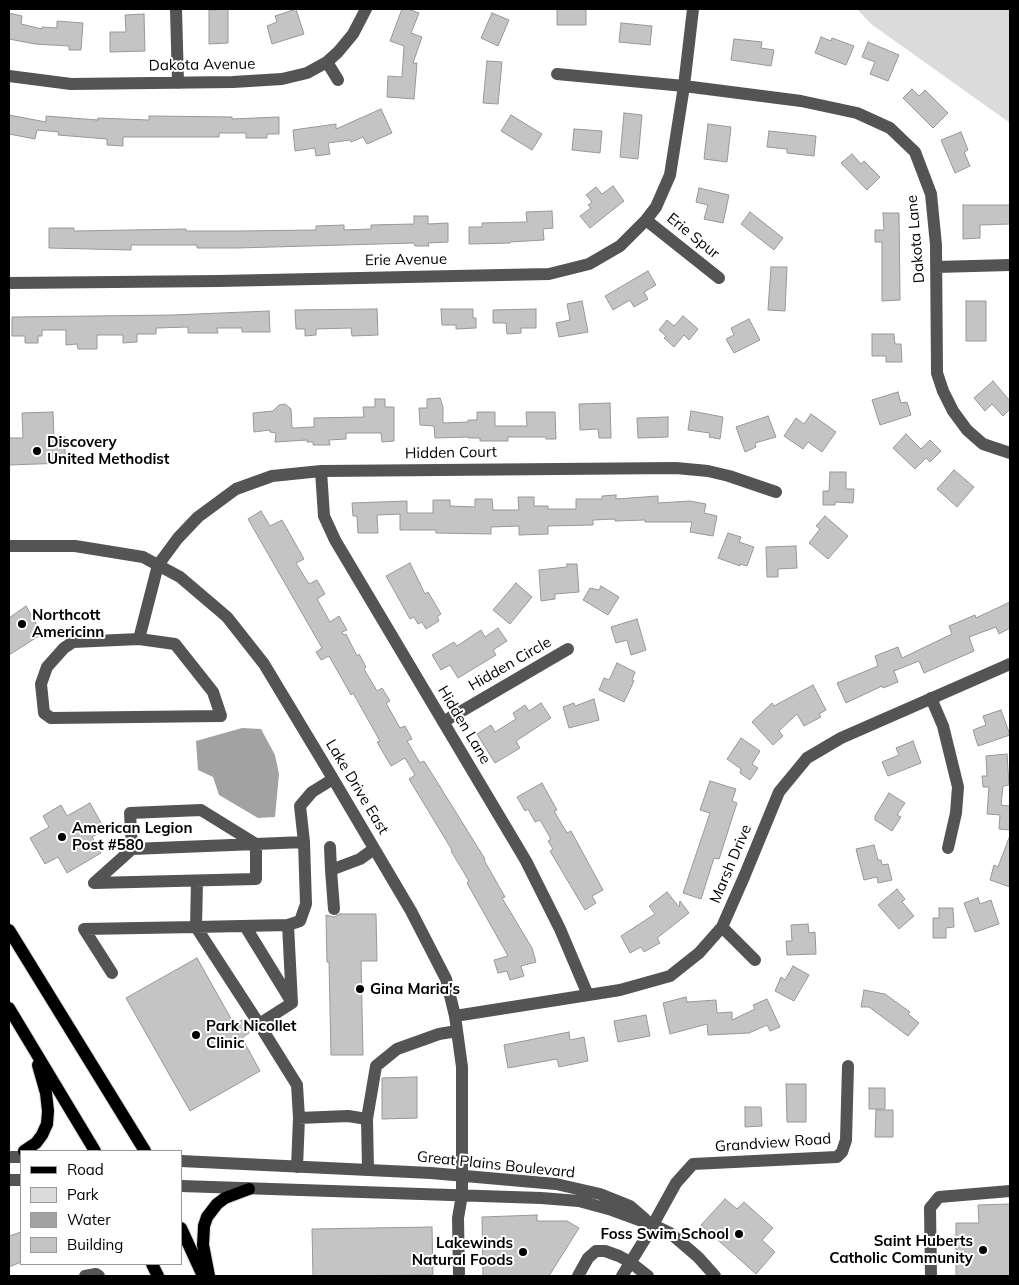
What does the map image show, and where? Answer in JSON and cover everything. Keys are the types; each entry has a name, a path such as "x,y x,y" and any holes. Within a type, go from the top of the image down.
{"main road":[{"path":"9,930 143,1150"},
{"path":"9,1008 94,1150"},
{"path":"26,1150 36,1143 42,1135 47,1124 48,1111 41,1073 27,1037"},
{"path":"209,1276 204,1245 204,1226 207,1217 216,1204 225,1198 249,1189"},
{"path":"182,1230 203,1276"}],"street":[{"path":"176,9 178,83"},
{"name":"Dakota Avenue","path":"9,76 71,84 178,83 282,79 307,73 327,62 353,34 366,9"},
{"name":"Erie Avenue","path":"9,283 549,274 589,264 620,246 646,220 656,207 670,175 684,86 693,9"},
{"path":"327,62 338,80"},
{"name":"Dakota Lane","path":"558,74 684,86 811,103 857,113 890,128 915,152 931,194 936,245 937,373 943,391 953,411 967,430 983,444 1010,453"},
{"name":"Erie Spur","path":"646,220 719,278"},
{"path":"936,267 1010,265"},
{"name":"Hidden Court","path":"158,565 178,538 198,517 236,489 272,476 322,471 676,468 708,471 729,476 776,492"},
{"name":"Hidden Lane","path":"322,471 324,516 335,540 526,861 560,929 588,995"},
{"name":"Lake Drive East","path":"9,546 76,546 143,557 180,577 227,617 264,664 411,911 446,979 455,1016 462,1067 462,1195 458,1218 459,1276"},
{"path":"139,640 158,565"},
{"path":"139,640 176,644 213,692 221,716 51,718 44,713 41,684 47,667 64,648 73,642 139,640"},
{"name":"Hidden Circle","path":"443,722 568,648"},
{"name":"Marsh Drive","path":"455,1016 620,990 670,976 699,953 722,927 779,792 807,758 841,738 1010,664"},
{"path":"932,698 943,726 958,787 956,813 948,848"},
{"path":"112,973 84,929 288,925 300,921 306,904 304,842 300,806 312,792 333,779"},
{"path":"132,849 130,813 201,810 256,844"},
{"path":"256,844 256,879 94,883 132,849 304,842"},
{"path":"330,847 334,909"},
{"path":"331,870 360,859 374,849"},
{"path":"197,881 196,927 296,1085 299,1118 297,1167"},
{"path":"288,925 292,1004"},
{"path":"245,926 292,1004"},
{"path":"722,927 755,960"},
{"path":"259,1024 292,1004"},
{"path":"368,1170 367,1119 376,1066 397,1049 439,1034 457,1031"},
{"name":"Grandview Road","path":"653,1225 676,1183 693,1164 837,1157 842,1152 846,1140 848,1066"},
{"path":"299,1118 348,1116 367,1119"},
{"name":"Great Plains Boulevard","path":"182,1161 462,1175 556,1184 600,1194 630,1206 653,1225"},
{"name":"Great Plains Boulevard","path":"182,1186 462,1195 579,1201 612,1210 653,1225"},
{"path":"931,1276 930,1208 939,1197 1010,1191"},
{"path":"622,1276 653,1225 670,1233 698,1257 715,1276"},
{"path":"578,1276 588,1258 596,1251 605,1251 619,1256 648,1276"},
{"path":"85,1276 96,1274 99,1276"}],"green space":[{"path":"857,9 1010,9 1010,123 871,24"}],"water":[{"path":"242,728 261,729 275,755 279,774 275,817 258,818 219,795 213,777 198,770 196,741"}],"building":[{"path":"228,9 228,43 209,44 209,10"},
{"path":"296,9 304,34 272,44 267,26 277,22 275,16"},
{"path":"402,9 419,13 411,33 422,37 413,63 417,63 414,99 387,97 388,76 402,77 404,46 390,41"},
{"path":"557,9 586,9 586,25 557,25"},
{"path":"9,13 22,16 21,24 42,29 42,27 57,28 57,21 83,23 81,50 69,50 69,46 35,44 9,39"},
{"path":"492,13 509,20 498,46 481,38"},
{"path":"144,14 145,51 110,52 110,32 126,32 125,15"},
{"path":"621,23 652,26 650,45 619,42"},
{"path":"821,37 831,41 832,38 854,46 846,65 815,53"},
{"path":"734,39 762,42 761,48 774,50 771,66 731,60"},
{"path":"868,42 899,55 888,81 870,74 875,62 862,57"},
{"path":"487,61 502,62 498,104 483,103"},
{"path":"912,89 919,96 925,90 948,113 933,128 903,98"},
{"path":"381,109 392,133 367,144 363,137 351,142 350,140 328,143 330,154 316,156 315,148 295,151 293,130 336,124 336,129"},
{"path":"624,113 642,115 638,159 620,157"},
{"path":"9,115 46,122 46,116 98,120 98,118 149,120 149,116 232,117 232,119 279,117 279,134 267,134 267,138 246,138 246,133 219,133 219,137 123,137 123,146 107,145 107,139 58,135 59,132 37,130 35,139 9,134"},
{"path":"511,115 542,134 532,150 501,131"},
{"path":"708,124 731,127 727,162 704,159"},
{"path":"574,129 602,131 600,153 572,150"},
{"path":"769,131 816,136 814,156 787,153 787,149 767,147"},
{"path":"961,132 968,150 964,152 970,166 955,173 941,140"},
{"path":"852,154 861,164 864,161 880,177 867,190 841,163"},
{"path":"613,186 624,201 590,228 580,216 591,208 588,205 592,202 586,195 596,187 602,194"},
{"path":"699,188 729,195 723,223 704,219 708,205 696,202"},
{"path":"963,205 1010,205 1010,224 980,225 980,238 963,239"},
{"path":"552,211 553,228 543,229 544,240 469,244 469,227 482,227 482,223 527,222 526,212"},
{"path":"750,212 783,238 774,250 741,224"},
{"path":"883,213 899,213 900,300 882,301 882,242 875,242 875,230 884,230"},
{"path":"414,216 428,216 428,224 448,223 448,242 428,243 429,246 415,246 414,243 237,248 197,248 197,245 131,245 131,250 49,248 49,228 74,228 74,231 186,229 186,231 237,231 316,230 316,226 344,225 344,230 371,229 371,225 414,224"},
{"path":"771,267 787,267 785,311 768,310"},
{"path":"648,271 656,285 644,292 648,299 634,307 630,300 613,310 605,296"},
{"path":"582,301 588,332 559,337 556,323 570,320 567,304"},
{"path":"966,301 986,301 986,341 966,341"},
{"path":"377,309 378,335 352,336 351,328 316,329 316,335 305,336 305,329 296,329 295,310"},
{"path":"441,309 473,309 473,318 476,318 476,328 456,329 456,325 442,325"},
{"path":"536,309 536,328 521,328 521,333 507,334 506,323 493,323 493,310"},
{"path":"269,311 270,332 242,332 242,328 217,328 218,333 188,333 188,327 156,328 156,334 137,334 137,342 123,343 123,335 97,335 97,349 78,349 77,344 66,345 66,330 42,330 42,336 38,336 38,343 25,343 25,336 12,336 12,317 173,315"},
{"path":"683,316 698,329 689,340 684,335 674,347 664,338 666,336 659,330 667,320 674,326"},
{"path":"749,319 760,340 734,353 726,339 734,335 731,328"},
{"path":"872,334 894,334 895,344 901,344 902,362 886,362 886,356 872,356"},
{"path":"993,381 1010,401 1010,409 1003,416 992,404 985,411 974,398"},
{"path":"898,392 901,403 907,402 911,415 880,425 872,400"},
{"path":"440,398 443,407 443,423 468,422 468,420 477,420 477,412 495,412 495,426 527,426 526,412 555,412 556,439 546,439 546,437 508,437 508,441 480,441 480,438 468,437 435,438 434,426 420,425 419,408 427,408 427,399"},
{"path":"375,399 385,399 385,407 394,407 394,441 382,442 381,433 346,433 346,439 329,440 330,445 313,445 313,442 307,442 307,440 275,442 276,433 270,432 270,430 254,432 253,413 273,411 279,405 285,404 291,409 292,428 314,427 314,418 364,417 363,407 375,407"},
{"path":"610,403 611,438 599,438 598,429 580,430 579,404"},
{"path":"691,411 723,417 720,439 709,437 710,433 688,430"},
{"name":"Discovery United Methodist","path":"53,412 54,437 65,437 65,463 9,465 9,438 23,438 22,413"},
{"path":"811,414 836,432 822,452 808,442 803,449 784,436 796,418 804,424"},
{"path":"768,416 776,437 755,443 756,447 745,452 736,427"},
{"path":"668,417 668,437 638,438 637,418"},
{"path":"906,434 921,449 930,440 941,451 930,462 926,458 915,469 893,448"},
{"path":"954,470 974,487 957,507 937,489"},
{"path":"830,472 846,472 846,489 854,489 853,503 835,502 835,505 823,505 823,491 829,491"},
{"path":"616,495 616,499 658,496 658,503 690,501 706,504 704,513 717,516 713,536 690,532 692,522 615,521 615,519 593,520 593,525 548,526 548,534 519,535 519,526 491,527 491,534 436,533 436,530 400,530 400,514 377,515 378,533 358,533 357,516 353,516 352,503 407,501 407,513 433,513 433,500 450,500 450,506 475,507 475,499 492,499 493,510 519,510 518,497 534,497 534,506 548,506 548,509 576,509 576,499 602,499 602,496"},
{"path":"261,511 270,526 282,520 304,559 296,563 309,584 317,580 325,594 317,599 330,622 339,616 347,630 342,632 344,635 346,634 357,656 359,654 366,667 364,669 377,691 382,688 390,701 386,703 400,728 405,726 412,739 407,741 420,763 424,761 485,859 505,897 502,898 532,948 536,962 521,966 524,976 510,980 507,971 498,973 494,960 508,956 467,883 469,881 452,850 409,779 415,775 405,758 391,766 377,742 380,741 353,693 351,695 329,656 321,660 316,652 322,648 248,519"},
{"path":"825,516 848,536 828,559 809,543 820,529 816,526"},
{"path":"728,533 741,537 739,542 754,547 747,566 740,564 740,566 718,558"},
{"path":"796,546 797,568 778,569 778,577 767,577 766,547"},
{"path":"410,563 425,594 428,592 441,614 437,617 439,621 426,629 422,622 418,624 414,617 410,619 386,576"},
{"path":"567,564 577,564 579,592 555,594 555,599 541,601 539,570 567,567"},
{"path":"516,583 532,597 510,624 493,610"},
{"path":"601,586 619,597 608,615 583,600 590,588 599,590"},
{"path":"1010,602 1010,628 999,634 996,627 969,637 974,651 924,673 919,661 894,671 898,682 883,688 882,686 846,703 837,683 878,666 875,656 898,647 902,658 952,634 949,626 975,615 976,618"},
{"name":"Northcott Americinn","path":"26,606 42,634 9,655 9,618"},
{"path":"637,619 646,650 631,655 627,640 616,643 611,627"},
{"path":"498,628 507,641 493,650 496,655 458,678 450,665 441,670 432,655 454,642 457,646 481,630 485,637"},
{"path":"617,663 635,672 632,680 634,681 624,702 599,690 604,678 609,680"},
{"path":"813,685 826,710 819,714 821,717 804,726 797,714 779,731 783,736 773,745 752,722 772,703 774,706"},
{"path":"594,699 599,720 569,728 563,707 574,703 575,706"},
{"path":"541,703 551,718 516,741 520,748 495,763 477,734 491,725 495,732 516,719 513,713 525,705 529,711"},
{"path":"1001,710 1010,735 978,746 973,730 986,725 983,716"},
{"path":"741,738 760,751 752,764 758,768 750,780 740,773 741,769 727,759"},
{"path":"913,741 921,763 888,776 882,762 899,755 896,748"},
{"path":"1007,754 1009,785 1003,786 1001,805 1010,806 1010,830 999,829 1000,815 987,814 989,787 983,787 982,776 987,776 986,756"},
{"path":"710,781 736,789 732,801 737,803 719,859 714,858 701,899 683,893 710,813 700,810"},
{"path":"542,783 557,810 554,811 567,833 571,831 603,890 592,896 596,903 585,910 550,851 553,849 548,841 551,839 540,820 535,822 528,809 525,811 517,797"},
{"path":"889,793 905,803 897,815 901,817 892,831 875,820 875,816"},
{"name":"American Legion Post #580","path":"90,803 105,830 92,837 101,853 67,873 58,857 45,864 30,838 49,827 43,816 61,805 67,816"},
{"path":"1009,838 1010,887 990,880 994,865 998,867"},
{"path":"874,845 878,860 881,860 882,865 888,864 892,880 878,883 877,877 864,880 856,849"},
{"path":"897,889 905,899 902,902 914,916 899,929 878,905"},
{"path":"667,892 679,907 680,901 689,913 657,938 660,943 644,952 641,947 630,953 621,936 655,914 649,906"},
{"path":"978,898 980,904 991,900 999,924 975,932 964,903"},
{"path":"939,908 953,908 954,927 946,928 946,938 933,938 933,918 939,918"},
{"path":"340,914 376,914 377,961 361,961 363,1055 331,1055 326,915 334,917"},
{"path":"808,924 809,933 815,932 816,954 787,955 786,941 792,941 791,925"},
{"name":"Park Nicollet Clinic","path":"197,958 234,1024 242,1020 249,1033 242,1038 260,1071 190,1111 126,998"},
{"path":"793,966 809,975 794,1001 775,991 781,977 785,980"},
{"path":"864,990 885,994 910,1012 908,1014 919,1023 908,1036 869,1007 861,1007"},
{"path":"686,997 687,1002 716,1000 717,1013 732,1012 732,1020 755,1009 753,1005 767,999 780,1027 770,1031 767,1025 749,1033 708,1035 707,1024 670,1034 663,1003"},
{"path":"646,1015 650,1036 618,1042 614,1021"},
{"path":"569,1032 570,1040 584,1037 588,1061 559,1067 557,1059 508,1068 504,1045"},
{"path":"417,1077 417,1118 382,1119 382,1078"},
{"path":"786,1084 806,1084 806,1122 787,1122"},
{"path":"869,1088 885,1088 885,1109 869,1109"},
{"path":"745,1107 761,1107 762,1126 745,1127"},
{"path":"876,1110 893,1110 893,1137 875,1137"},
{"name":"Foss Swim School","path":"725,1199 737,1209 744,1202 773,1228 762,1240 775,1252 756,1274 701,1225"},
{"name":"Saint Huberts Catholic Community","path":"1010,1204 1010,1276 956,1276 956,1223 979,1223 978,1205"},
{"name":"Lakewinds Natural Foods","path":"537,1215 537,1221 567,1221 579,1228 549,1276 483,1276 482,1217"},
{"path":"432,1227 433,1275 313,1276 312,1229"},
{"path":"20,1232 20,1262 9,1267 9,1236"}],"place":[{"name":"Discovery United Methodist","path":"37,451"},
{"name":"Northcott Americinn","path":"22,624"},
{"name":"American Legion Post #580","path":"62,837"},
{"name":"Gina Maria's","path":"360,989"},
{"name":"Park Nicollet Clinic","path":"196,1035"},
{"name":"Foss Swim School","path":"739,1234"},
{"name":"Saint Huberts Catholic Community","path":"983,1250"},
{"name":"Lakewinds Natural Foods","path":"523,1252"}]}
